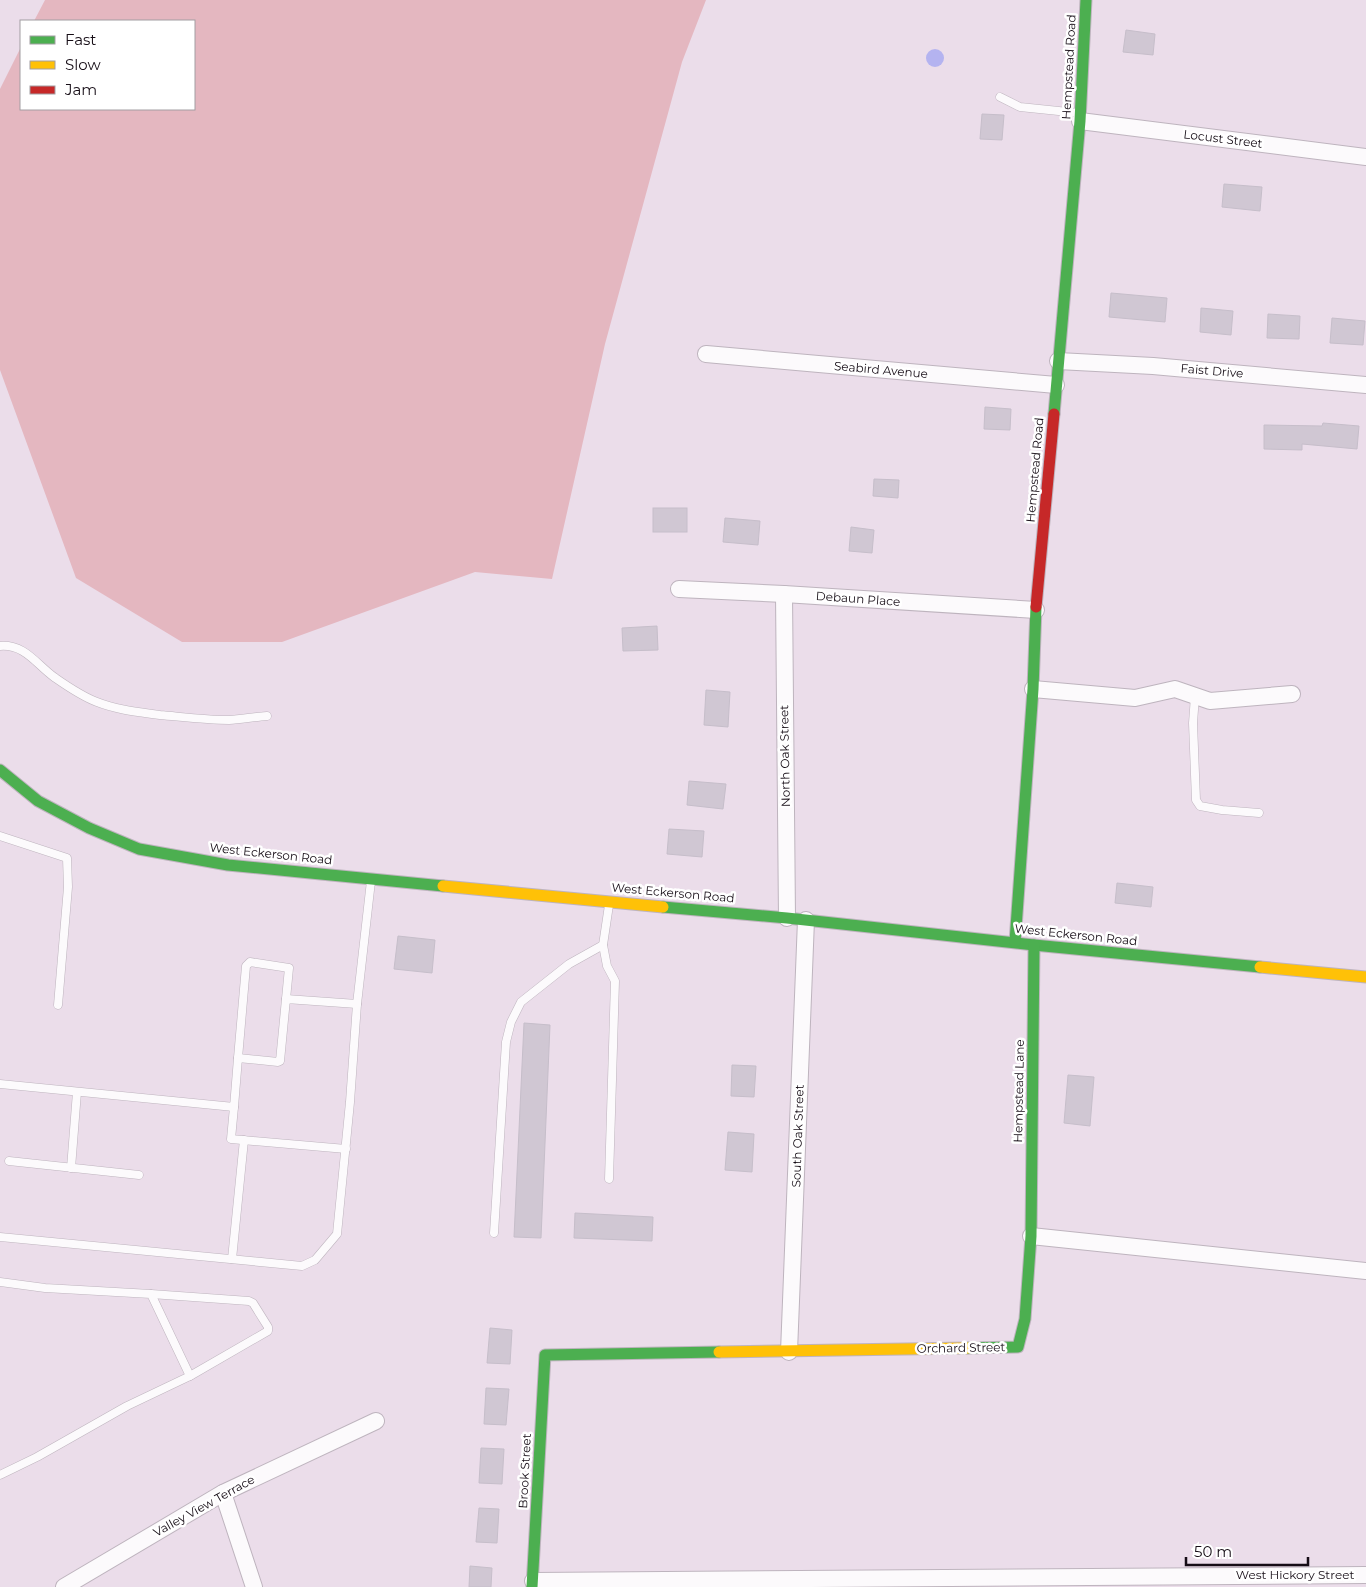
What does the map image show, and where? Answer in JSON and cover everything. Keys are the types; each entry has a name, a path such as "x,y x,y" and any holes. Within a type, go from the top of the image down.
{"street":[{"name":"Hempstead Road","path":"1015,942 1033,689 1036,610 1080,117 1086,0"},
{"name":"Locust Street","path":"1080,117 1366,157"},
{"name":"Seabird Avenue","path":"706,354 1056,385"},
{"name":"Faist Drive","path":"1058,361 1153,366 1366,385"},
{"name":"Debaun Place","path":"679,589 1036,610"},
{"name":"North Oak Street","path":"784,594 786,918"},
{"path":"1033,689 1134,698 1175,689 1210,701 1292,694"},
{"name":"West Eckerson Road","path":"0,770 38,801 89,828 139,850 228,865 786,918 1034,945 1366,977"},
{"name":"South Oak Street","path":"789,1352 806,920"},
{"name":"Hempstead Lane","path":"1031,1236 1034,945"},
{"path":"1031,1236 1366,1270"},
{"name":"Orchard Street","path":"545,1355 1018,1347 1025,1319 1031,1236"},
{"name":"Brook Street","path":"532,1584 545,1355"},
{"name":"Valley View Terrace","path":"64,1587 223,1493 376,1421"},
{"path":"223,1493 254,1587"},
{"name":"West Hickory Street","path":"532,1584 1366,1575"}],"lane":[{"path":"1000,97 1020,107 1080,117"},
{"path":"0,646 17,647 28,652 52,676 80,694 117,708 200,719 228,720 267,716"},
{"path":"1195,696 1193,723 1196,800 1200,806 1259,813"},
{"path":"0,836 67,858 68,887 58,1005"},
{"path":"0,1237 302,1266 315,1260 337,1234 346,1148 357,1004 371,879"},
{"path":"609,901 603,945 607,966 615,981 609,1180"},
{"path":"494,1232 506,1042 511,1022 521,1002 569,964 603,945"},
{"path":"238,1058 280,1061 289,968 250,962 246,966 238,1058 234,1107 231,1139 346,1148"},
{"path":"286,999 357,1004"},
{"path":"0,1084 234,1107"},
{"path":"71,1168 77,1092"},
{"path":"232,1259 244,1140"},
{"path":"8,1161 139,1175"},
{"path":"0,1282 45,1288 249,1301 268,1326 268,1331 190,1376 127,1406 37,1457 0,1475"},
{"path":"151,1294 190,1376"}],"shaded area":[{"path":"45,0 706,0 682,62 605,344 552,579 475,572 282,642 182,642 76,578 0,370 0,89 20,49 20,110 195,110 195,20 35,20"}],"water":[{"path":"935,49 941,52 944,58 941,64 935,67 929,64 926,58 929,52"}],"building":[{"path":"1126,30 1155,34 1153,55 1123,52"},
{"path":"982,114 1004,115 1002,140 980,139"},
{"path":"1224,184 1262,187 1260,211 1222,207"},
{"path":"1111,293 1167,298 1165,322 1109,317"},
{"path":"1201,308 1233,311 1231,335 1200,332"},
{"path":"1268,314 1300,316 1299,339 1267,338"},
{"path":"1332,318 1365,321 1363,345 1330,343"},
{"path":"985,407 1011,409 1010,430 984,429"},
{"path":"1323,423 1359,426 1357,449 1302,444 1302,450 1264,449 1264,425 1322,426"},
{"path":"874,479 899,480 898,498 873,496"},
{"path":"653,508 687,508 687,532 653,532"},
{"path":"725,518 760,521 758,545 723,542"},
{"path":"851,527 874,530 872,553 849,551"},
{"path":"657,626 658,650 623,651 622,628"},
{"path":"706,690 730,692 728,727 704,725"},
{"path":"689,781 726,784 723,809 687,805"},
{"path":"669,829 704,831 702,857 667,854"},
{"path":"1117,883 1153,887 1151,907 1115,903"},
{"path":"398,936 435,940 432,973 394,969"},
{"path":"524,1023 550,1025 541,1238 514,1237"},
{"path":"732,1065 756,1066 754,1097 731,1096"},
{"path":"1068,1075 1094,1077 1090,1126 1064,1123"},
{"path":"728,1132 754,1134 752,1172 725,1170"},
{"path":"575,1213 653,1217 652,1241 574,1238"},
{"path":"490,1328 512,1330 510,1364 487,1363"},
{"path":"486,1388 509,1389 506,1425 484,1424"},
{"path":"481,1448 504,1449 502,1484 479,1483"},
{"path":"479,1508 499,1509 497,1543 476,1542"},
{"path":"470,1566 492,1568 491,1587 469,1587"}],"traffic: fast":[{"path":"1054,414 1080,121 1086,0"},
{"path":"1015,942 1033,689 1036,607"},
{"path":"0,770 38,801 89,828 139,849 228,865 443,886"},
{"path":"663,907 1260,967"},
{"path":"968,1348 1018,1347 1025,1319 1031,1236 1034,945"},
{"path":"532,1587 545,1355 719,1352"}],"traffic: slow":[{"path":"443,886 663,907"},
{"path":"1260,967 1366,977"},
{"path":"719,1352 968,1348"}],"traffic: jam":[{"path":"1036,607 1054,414"}]}
